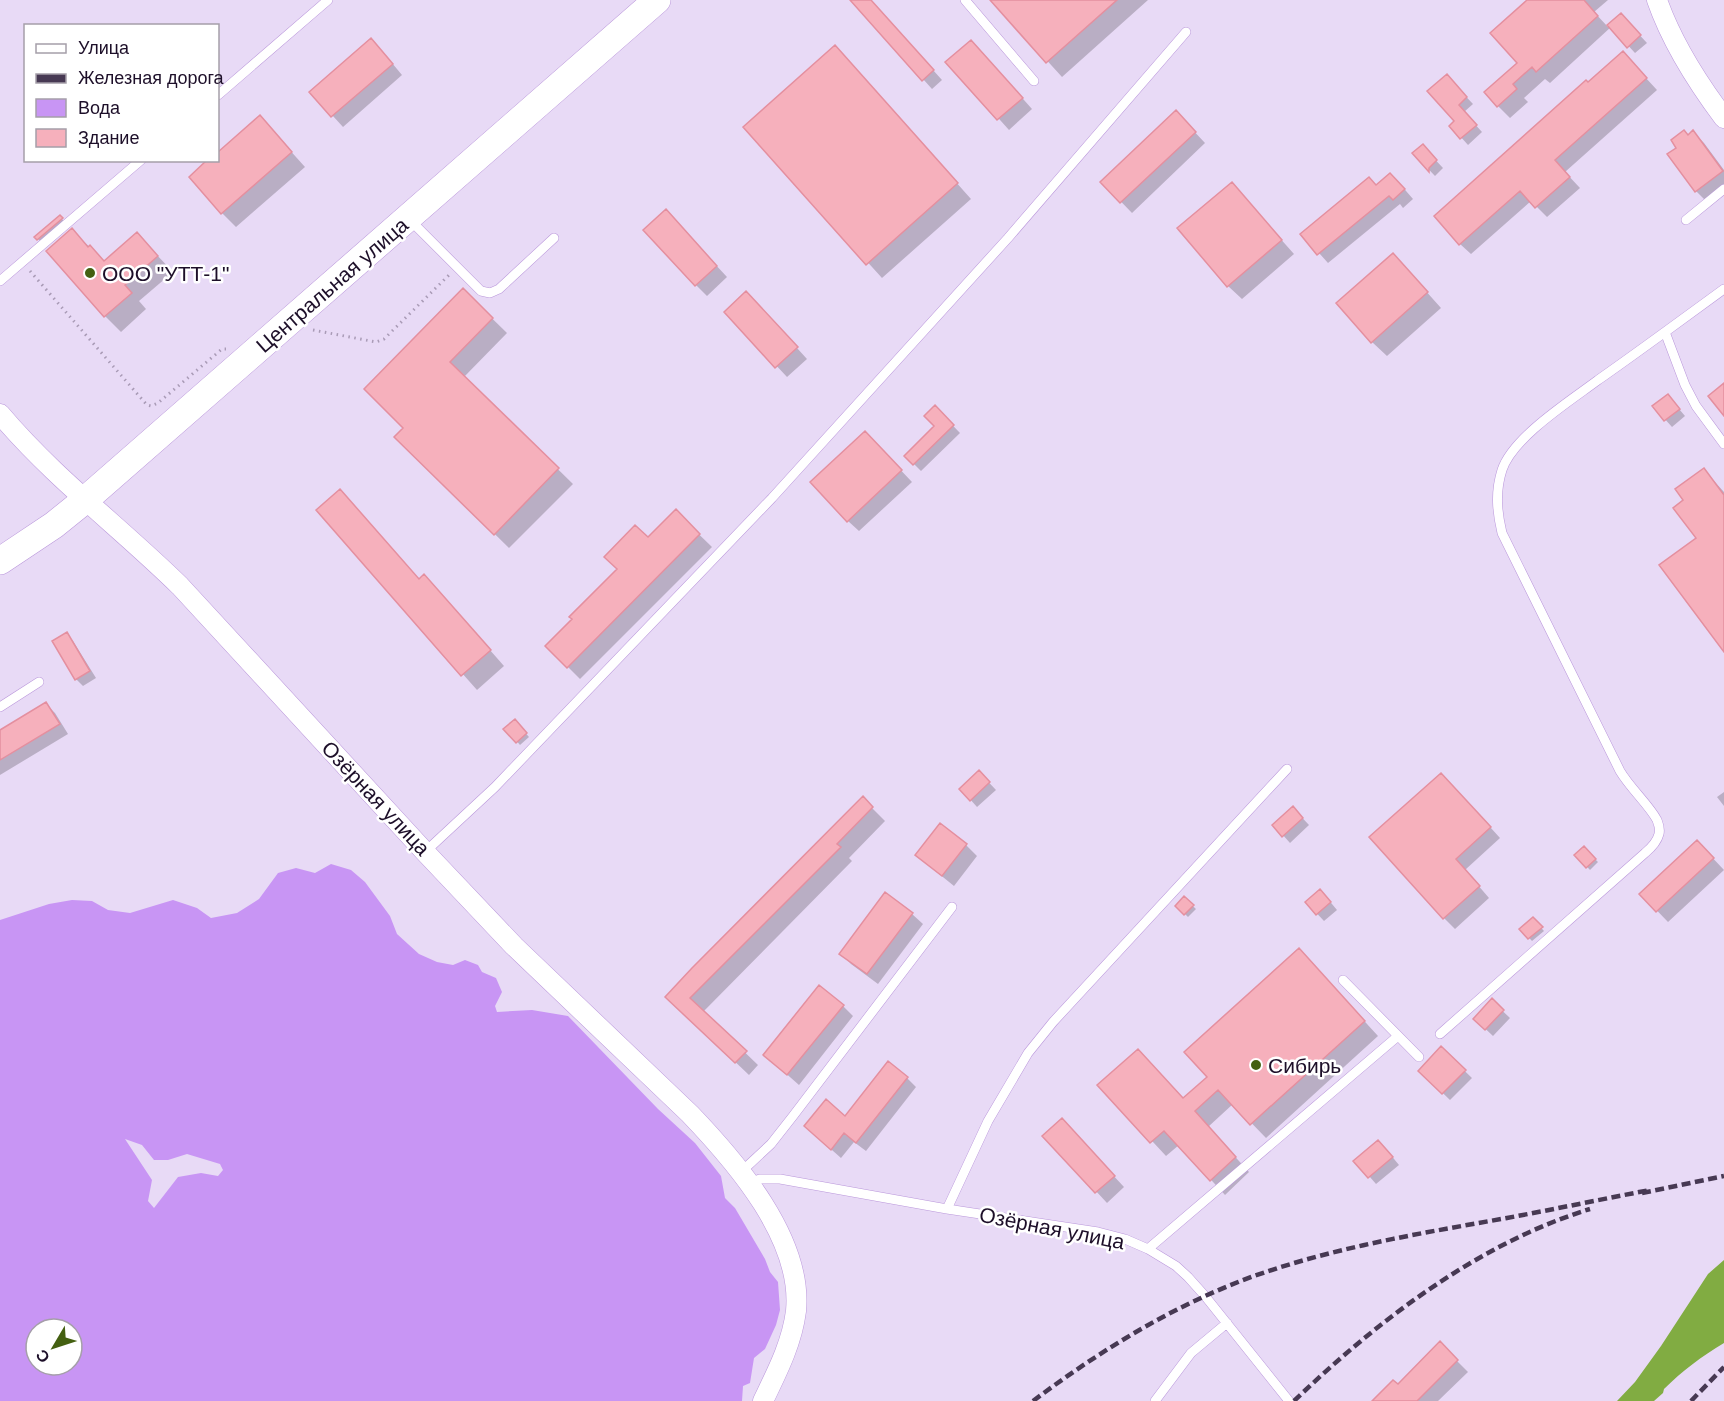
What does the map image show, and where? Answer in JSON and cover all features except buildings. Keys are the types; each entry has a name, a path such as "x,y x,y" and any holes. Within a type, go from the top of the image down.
{"street":[{"name":"Центральная улица","path":"0,561 36,538 85,500 657,0"},
{"path":"1657,0 1665,24 1724,118"},
{"name":"Озёрная улица","path":"0,414 38,457 141,548 180,586 425,852 531,962 690,1114 746,1178 789,1255 795,1282 796,1310 790,1339 764,1401"}],"lane":[{"path":"219,94 328,0"},
{"path":"965,0 1034,81"},
{"path":"425,852 495,787 772,498 1008,238 1186,32"},
{"path":"0,281 139,162"},
{"path":"1686,220 1724,189"},
{"path":"408,219 481,291 499,290 554,238"},
{"path":"1440,1034 1654,845 1660,827 1657,819 1620,771 1502,533 1497,510 1497,492 1502,469 1509,456 1527,436 1568,402 1724,289"},
{"path":"1665,332 1685,385 1696,406 1724,444"},
{"path":"0,707 39,682"},
{"path":"947,1209 988,1121 1028,1053 1053,1022 1287,769"},
{"path":"746,1178 952,908"},
{"path":"1343,980 1419,1057"},
{"path":"1148,1249 1398,1036"},
{"name":"Озёрная улица","path":"746,1178 780,1179 947,1209 1098,1232 1125,1239 1148,1249 1176,1266 1188,1277 1289,1401"},
{"path":"1155,1401 1191,1353 1227,1323"}],"path":[{"path":"23,262 147,405 158,404 222,349 230,349 243,363"},
{"path":"306,334 312,330 376,342 384,339 457,267"}],"green space":[{"path":"1724,1260 1724,1343 1685,1370 1654,1401 1617,1401 1635,1382 1661,1346 1708,1274"}],"water":[{"path":"331,864 351,870 365,882 390,916 397,934 419,954 437,962 453,965 465,960 478,965 482,972 496,978 502,992 495,1006 497,1012 532,1010 568,1016 658,1109 695,1143 721,1176 725,1198 735,1208 765,1259 770,1272 778,1282 780,1310 776,1325 765,1349 754,1358 750,1383 743,1386 742,1401 0,1401 0,920 49,904 72,900 92,901 108,910 130,913 173,900 197,908 211,918 237,913 259,899 278,873 296,868 315,873","holes":["125,1139 142,1145 154,1160 168,1160 187,1154 220,1164 223,1170 218,1176 201,1173 178,1177 154,1208 148,1201 152,1180"]}],"railway":[{"path":"1642,1193 1724,1176"},
{"path":"1033,1401 1085,1364 1139,1330 1195,1301 1254,1276 1316,1257 1379,1242 1650,1190"},
{"path":"1294,1401 1360,1342 1432,1288 1509,1242 1590,1209"},
{"path":"1691,1401 1724,1367"}],"place":[{"name":"ООО \"УТТ-1\"","path":"90,273"},
{"name":"Сибирь","path":"1256,1065"}]}
